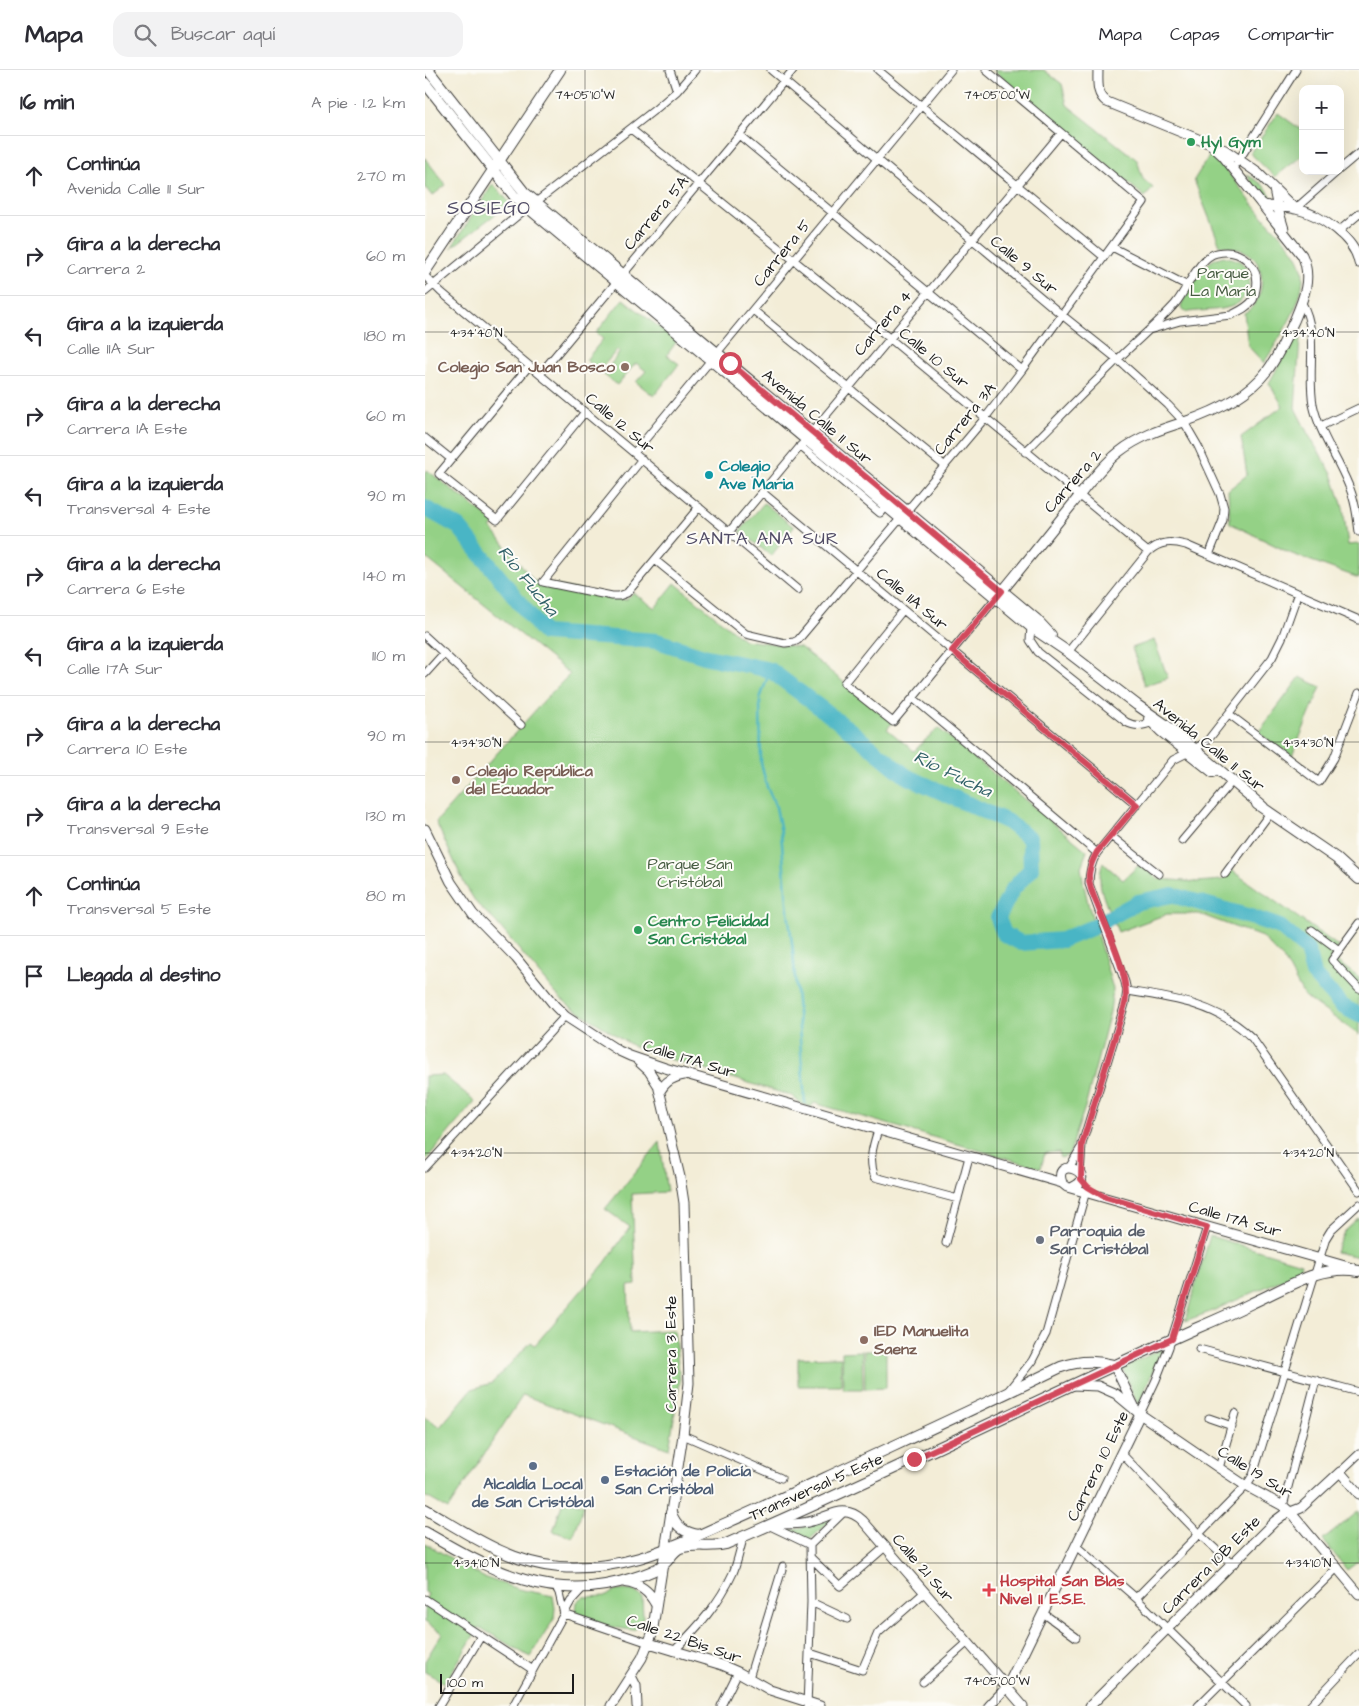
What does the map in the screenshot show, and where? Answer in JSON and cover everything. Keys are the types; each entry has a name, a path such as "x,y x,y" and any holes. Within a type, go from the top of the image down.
{"main road":[{"name":"Avenida Calle 11 Sur","path":"428,70 496,166"},
{"path":"425,274 560,70"},
{"name":"Avenida Calle 11 Sur","path":"425,83 532,205 714,357 885,507 903,515"},
{"name":"Avenida Calle 11 Sur","path":"806,439 903,515 999,595 1031,627 1068,652 1137,706 1166,725 1229,785 1335,858 1359,879"},
{"name":"Avenida Calle 11 Sur","path":"999,595 1036,619 1068,652"},
{"name":"Avenida Calle 11 Sur","path":"1137,706 1161,732 1192,751 1267,810"},
{"name":"Avenida Calle 11 Sur","path":"1335,858 1359,870"},
{"name":"Transversal 5 Este","path":"425,1532 471,1559 505,1574 532,1583 583,1588 621,1582 663,1565 678,1549 688,1546 715,1546 744,1536 1315,1274 1335,1270 1358,1270"},
{"name":"Transversal 5 Este","path":"425,1509 493,1548 525,1560 548,1565 585,1568 609,1566 647,1557 665,1550 1070,1364 1095,1361 1115,1365"},
{"path":"671,1513 681,1529 688,1533 699,1535"},
{"path":"621,1582 639,1586 649,1594 656,1604"}],"street":[{"path":"425,73 428,70"},
{"path":"670,70 677,91"},
{"path":"425,292 532,205 631,129 677,91 695,70"},
{"name":"Calle 9 Sur","path":"771,70 972,240 1117,359 1184,422 1217,486 1224,508 1223,520 1209,555"},
{"name":"Carrera 5A","path":"540,374 793,70"},
{"path":"878,70 1104,257"},
{"name":"Carrera 5","path":"634,453 951,70"},
{"path":"987,70 1061,133"},
{"path":"1098,70 1099,90 1103,99 1119,108 1225,150 1258,173 1295,209 1321,220 1339,231 1351,245 1359,260"},
{"path":"1233,168 1296,70"},
{"name":"Calle 10 Sur","path":"631,129 1148,552"},
{"name":"Carrera 4","path":"729,532 1061,133"},
{"name":"Carrera 3A","path":"655,560 746,634 785,643 799,640 985,418 1144,202 1061,133"},
{"path":"739,135 1022,370"},
{"name":"Carrera 2","path":"903,610 844,683 893,722 1098,473 1120,452 1149,434 1184,422 1228,403 1261,378 1273,362 1302,302 1307,280 1305,262 1302,255 1233,168 1207,142"},
{"path":"1344,166 1359,153"},
{"path":"1261,204 1278,209 1295,209 1333,175"},
{"path":"1275,189 1278,209 1287,236"},
{"path":"1339,231 1359,214"},
{"path":"1112,247 1188,286"},
{"path":"1025,452 1117,359 1175,304 1205,259 1213,254 1223,252 1234,253 1243,256 1256,272 1255,297 1248,306 1240,311 1231,315 1180,322 1149,330"},
{"name":"Calle 12 Sur","path":"425,274 433,285 799,590"},
{"path":"1302,302 1309,321 1312,394 1316,414 1327,441 1349,484 1355,503 1359,532"},
{"path":"753,310 945,466"},
{"path":"529,366 439,474 497,520 585,412"},
{"path":"1321,426 1359,408"},
{"path":"425,438 451,459"},
{"path":"642,460 543,582 619,596 627,593 699,507"},
{"name":"Calle 11A Sur","path":"762,492 1137,805"},
{"path":"1068,652 1148,552 1154,546 1166,542 1186,545 1359,620"},
{"path":"1082,1144 1061,1178 1062,1183 1067,1187 1078,1185 1082,1144 1125,1004 1127,991 1123,973 1089,884 1092,861 1097,852 1173,760 1206,742 1229,714 1272,658 1282,638 1298,593"},
{"path":"1031,627 1031,640 1038,652 1126,722 1139,725 1152,722"},
{"path":"425,636 521,725"},
{"path":"425,674 444,653"},
{"path":"1229,714 1319,782 1334,758 1359,693"},
{"path":"913,698 1097,852"},
{"path":"1183,841 1229,785"},
{"path":"1225,874 1267,810"},
{"name":"Calle 17A Sur","path":"425,829 427,841 465,904 516,958 565,1016 613,1047 636,1059 685,1075 1062,1183"},
{"path":"1111,836 1159,874"},
{"path":"1359,923 1331,960 1359,989"},
{"path":"1312,930 1339,950"},
{"path":"1127,991 1161,996 1199,1005 1222,1015 1243,1029 1252,1038 1359,1191"},
{"path":"425,1168 565,1016"},
{"name":"Carrera 3 Este","path":"611,1706 631,1676 649,1643 654,1626 689,1383 685,1221 680,1177 660,1091 655,1079 636,1059"},
{"path":"660,1091 671,1079 685,1075"},
{"path":"878,1130 871,1162 875,1177 958,1199"},
{"path":"946,1243 969,1156"},
{"path":"1065,1170 1075,1169 1080,1176"},
{"name":"Calle 17A Sur","path":"1040,1177 1065,1170"},
{"name":"Calle 17A Sur","path":"1080,1176 1088,1187 1103,1196"},
{"name":"Calle 17A Sur","path":"1073,1187 1358,1270"},
{"path":"1005,1394 1032,1361 1042,1344 1086,1191"},
{"path":"1136,1598 1246,1486 1256,1468 1326,1238 1331,1230 1359,1204"},
{"name":"Carrera 10 Este","path":"989,1706 1007,1687 1156,1380 1172,1339 1207,1227"},
{"path":"1199,1349 1359,1392"},
{"name":"Calle 19 Sur","path":"1115,1365 1129,1397 1140,1414"},
{"path":"1283,1506 1316,1380"},
{"name":"Calle 19 Sur","path":"1072,1385 1098,1386 1108,1390 1246,1486 1283,1506 1338,1567 1359,1594"},
{"path":"1219,1468 1235,1414"},
{"path":"1209,1418 1232,1426"},
{"path":"683,1435 781,1478"},
{"path":"1121,1453 1198,1533 1233,1565"},
{"name":"Carrera 10B Este","path":"1090,1706 1275,1521 1308,1503 1359,1454"},
{"path":"1340,1472 1359,1494"},
{"path":"770,1524 805,1522 830,1514 844,1512"},
{"path":"808,1704 811,1602 810,1545 844,1512"},
{"name":"Calle 21 Sur","path":"844,1512 860,1517 1023,1706"},
{"path":"770,1524 810,1545"},
{"path":"674,1651 717,1603 733,1572 744,1536"},
{"path":"1075,1546 1136,1598 1246,1706"},
{"path":"810,1557 840,1586 885,1547"},
{"path":"749,1678 783,1566"},
{"path":"1198,1706 1338,1567"},
{"path":"556,1586 564,1614"},
{"path":"513,1706 571,1601 583,1588"},
{"path":"810,1653 863,1670 878,1633 925,1592"},
{"path":"425,1599 533,1670"},
{"path":"811,1602 847,1619"},
{"path":"1043,1613 1076,1637"},
{"name":"Calle 22 Bis Sur","path":"564,1614 722,1665 771,1690 808,1704 821,1706"},
{"path":"439,1706 481,1636"},
{"path":"923,1682 967,1642"},
{"path":"1310,1706 1359,1654"},
{"path":"721,1706 738,1672"},
{"path":"631,1676 635,1682 639,1705"}],"green space":[{"path":"993,70 1044,70 1062,84 1067,105 1137,160 1143,179 1153,188 1145,197"},
{"path":"1278,113 1299,128 1299,158 1275,177 1250,153"},
{"path":"1212,151 1259,212 1295,252 1302,268 1302,287 1299,298 1282,333 1264,363 1248,346 1244,313 1256,303 1259,295 1262,279 1260,270 1249,254 1220,245 1194,180"},
{"path":"425,158 446,185 432,196 425,187"},
{"path":"1247,175 1265,187 1273,200 1274,206 1259,193"},
{"path":"493,184 510,203 451,248"},
{"name":"Parque La María","path":"1223,256 1240,261 1247,270 1249,287 1244,297 1240,302 1230,307 1189,312 1183,310 1181,307 1182,303 1198,275 1208,263"},
{"path":"623,299 677,341 667,355 679,364 654,396 636,382 646,371 636,363 617,385 603,374 620,352 617,350 599,371 586,360 603,339 596,333"},
{"path":"1301,325 1295,408 1332,474 1343,507 1348,545 1359,544 1359,578 1292,554 1230,523 1228,490 1247,475 1241,437 1283,406 1269,383"},
{"name":"Parque San Cristóbal","path":"427,470 495,523 491,528 534,581 626,600 633,593 655,608 675,583 744,640 800,647 893,722 887,729 914,751 938,728 1087,851 1081,867 1083,881 1113,989 1110,1012 1086,1104 1069,1155 1061,1158 1059,1152 1045,1153 1041,1168 814,1103 811,1107 801,1104 792,1096 656,1055 633,1046 570,1006 556,994 496,922 477,904 465,885 436,822 548,696 570,674 425,557 425,472"},
{"path":"764,503 794,527 771,556 740,531"},
{"path":"1154,640 1168,678 1145,685 1132,648"},
{"path":"1300,677 1321,687 1292,756 1258,733"},
{"path":"1103,863 1123,880 1140,864 1159,879 1197,882 1222,880 1231,870 1338,946 1331,957 1359,978 1359,1035 1304,996 1285,961 1262,937 1199,914 1167,914 1118,932 1101,889 1100,871"},
{"path":"443,1075 475,1101 425,1161 425,1076"},
{"path":"660,1142 667,1192 632,1194 636,1285 628,1286 630,1332 674,1330 680,1381 669,1449 523,1395 448,1509 425,1496 425,1417 440,1427 472,1389 492,1383 531,1342 535,1345 605,1263 630,1227 605,1209"},
{"path":"1359,1218 1359,1257 1335,1252 1344,1232"},
{"path":"1210,1236 1301,1263 1299,1272 1210,1312 1185,1321"},
{"path":"1163,1348 1138,1406 1122,1368"},
{"path":"862,1351 863,1389 843,1389 842,1352"},
{"path":"864,1351 886,1351 886,1388 865,1389"},
{"path":"841,1357 841,1386 798,1386 798,1358"},
{"path":"564,1498 584,1505 573,1538 553,1531"},
{"path":"1359,1511 1359,1561 1347,1570 1323,1540"},
{"path":"834,1518 808,1541 789,1531"},
{"path":"425,1543 483,1577 518,1589 553,1596 554,1619 530,1657 479,1627 445,1683 425,1672 425,1661 442,1633 425,1622 425,1601 428,1594 425,1592"},
{"path":"614,1591 634,1591 642,1597 643,1617 641,1624 634,1630 611,1627 594,1622 576,1611 577,1602 583,1597 607,1596"}],"waterway":[{"name":"Río Fucha","path":"425,508 459,527 544,633 657,641 707,657 770,670 851,731 906,776 1008,822 1030,839 1031,869 1012,890 998,918 1004,934 1021,943 1062,940 1091,928 1138,902 1172,895 1280,927 1307,950 1313,974 1342,1006 1359,1015"},
{"path":"770,670 760,699 761,763 767,787 776,807 781,832 805,1103"}],"place":[{"name":"Hyl Gym","path":"1191,142"},
{"name":"Colegio San Juan Bosco","path":"625,367"},
{"name":"Colegio Ave Maria","path":"709,475"},
{"name":"Colegio República del Ecuador","path":"456,780"},
{"name":"Centro Felicidad San Cristóbal","path":"638,930"},
{"name":"Parroquia de San Cristóbal","path":"1040,1240"},
{"name":"IED Manuelita Saenz","path":"864,1340"},
{"name":"Alcaldía Local de San Cristóbal","path":"533,1466"},
{"name":"Estación de Policía San Cristóbal","path":"605,1480"},
{"name":"Hospital San Blas Nivel II E.S.E.","path":"989,1590"}],"district":[{"name":"SOSIEGO","path":"489,208"},
{"name":"SANTA ANA SUR","path":"763,538"}],"route":[{"path":"730,363 1002,591 952,651 1137,805 1097,852 1092,861 1089,875 1089,884 1123,973 1127,998 1082,1144 1080,1174 1085,1184 1103,1196 1207,1227 1172,1339 914,1459"}]}
